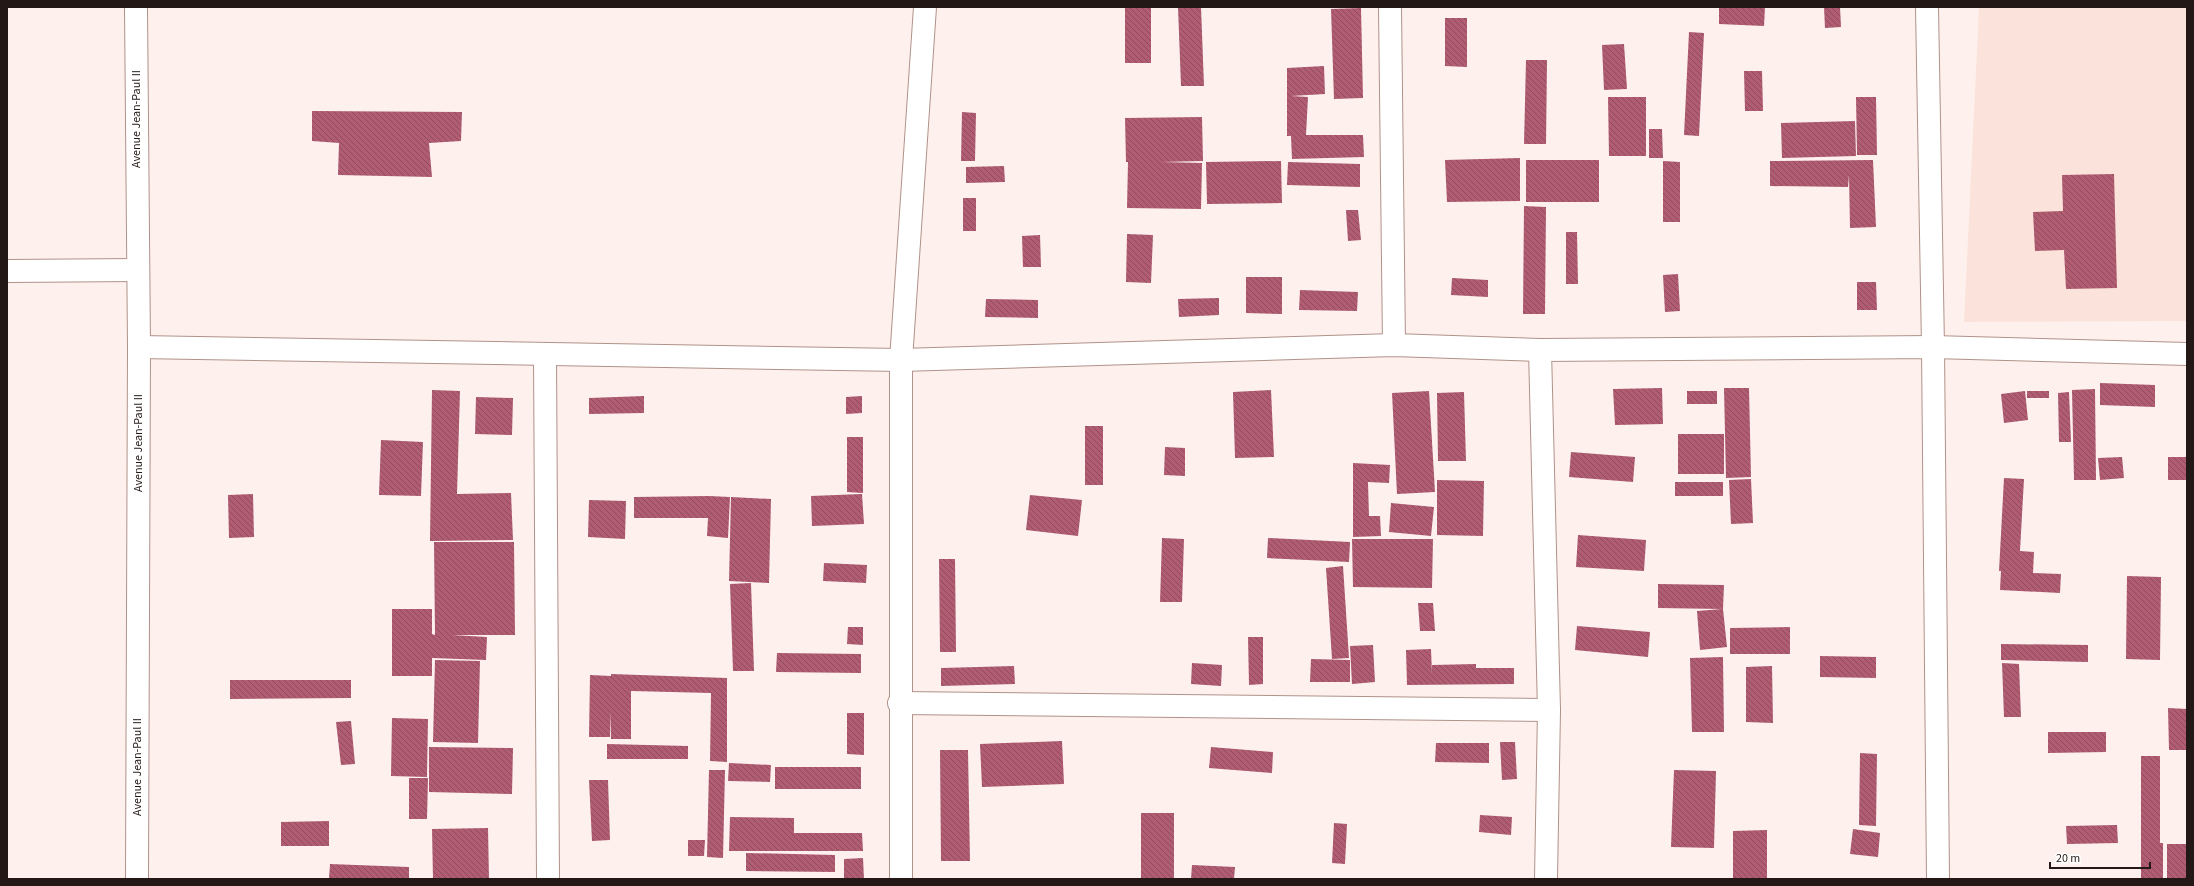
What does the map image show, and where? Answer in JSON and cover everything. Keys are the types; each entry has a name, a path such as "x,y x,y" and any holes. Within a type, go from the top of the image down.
{"street":[{"name":"Avenue Jean-Paul II","path":"136,7 138,347 137,879"},
{"path":"901,879 899,703 901,360 925,7"},
{"path":"1390,7 1394,345"},
{"path":"1927,7 1933,347 1938,879"},
{"path":"7,271 137,270"},
{"path":"138,347 901,360 1394,345 1540,350 1933,347 2187,354"},
{"path":"1540,350 1549,710 1546,879"},
{"path":"545,354 548,879"},
{"path":"899,703 1549,710"}],"shaded area":[{"path":"1979,7 2187,7 2187,321 1964,322"}],"building":[{"path":"1125,7 1151,7 1151,63 1125,63"},
{"path":"1178,7 1201,7 1204,86 1181,86"},
{"path":"1719,7 1765,7 1764,26 1719,24"},
{"path":"1824,7 1840,7 1841,27 1825,28"},
{"path":"1361,8 1363,98 1334,99 1331,9"},
{"path":"1445,18 1467,18 1467,67 1445,66"},
{"path":"1689,32 1704,33 1699,136 1684,135"},
{"path":"1624,44 1627,89 1604,90 1602,45"},
{"path":"1526,60 1547,60 1546,144 1524,144"},
{"path":"1324,66 1325,94 1291,96 1308,97 1306,135 1363,135 1364,157 1292,159 1291,136 1287,136 1287,68"},
{"path":"1744,71 1762,71 1763,111 1745,111"},
{"path":"1608,97 1646,97 1646,156 1609,156"},
{"path":"1856,97 1876,97 1877,155 1857,155"},
{"path":"312,111 462,112 461,141 429,143 432,177 338,175 339,143 312,141"},
{"path":"962,112 976,113 975,161 961,161"},
{"path":"1202,117 1203,161 1161,162 1202,163 1201,209 1127,208 1128,162 1126,162 1125,118"},
{"path":"1855,121 1856,156 1782,158 1781,123"},
{"path":"1649,129 1662,129 1663,158 1649,158"},
{"path":"1520,158 1520,201 1447,202 1445,160"},
{"path":"1526,160 1599,160 1599,202 1526,202"},
{"path":"1873,160 1876,227 1850,228 1849,175 1848,187 1770,186 1770,161"},
{"path":"1281,161 1282,203 1207,204 1206,162"},
{"path":"1663,161 1680,162 1680,222 1663,222"},
{"path":"1288,162 1360,164 1360,187 1287,185"},
{"path":"1004,166 1005,182 966,183 966,167"},
{"path":"2114,174 2117,288 2066,289 2064,250 2035,251 2033,212 2063,211 2062,175"},
{"path":"963,198 976,198 976,231 963,231"},
{"path":"1524,206 1546,207 1545,314 1523,314"},
{"path":"1346,210 1358,210 1361,240 1348,241"},
{"path":"1566,232 1577,232 1578,284 1566,284"},
{"path":"1127,234 1153,235 1151,283 1126,282"},
{"path":"1040,235 1041,267 1023,267 1022,236"},
{"path":"1678,274 1680,311 1665,312 1663,275"},
{"path":"1246,277 1282,277 1282,314 1246,313"},
{"path":"1452,278 1488,280 1488,297 1451,295"},
{"path":"1857,282 1876,282 1877,310 1857,310"},
{"path":"1300,290 1358,292 1357,311 1299,310"},
{"path":"1219,298 1219,315 1179,317 1178,299"},
{"path":"986,299 1038,300 1038,318 985,317"},
{"path":"2100,383 2155,385 2155,407 2100,405"},
{"path":"1662,388 1663,424 1615,425 1613,389"},
{"path":"1724,388 1749,388 1751,477 1726,478"},
{"path":"2095,389 2096,480 2074,480 2072,390"},
{"path":"432,390 460,391 457,494 511,493 513,540 430,541"},
{"path":"1271,390 1274,457 1235,458 1233,392"},
{"path":"1429,391 1435,492 1397,494 1392,393"},
{"path":"1687,391 1717,391 1717,404 1687,404"},
{"path":"2025,391 2028,420 2004,423 2001,394"},
{"path":"2027,391 2049,391 2049,398 2027,398"},
{"path":"1464,392 1466,461 1438,461 1437,393"},
{"path":"2069,392 2071,442 2059,442 2058,393"},
{"path":"644,396 644,413 589,414 589,398"},
{"path":"862,396 862,413 846,414 846,397"},
{"path":"476,397 513,398 512,435 475,434"},
{"path":"1085,426 1103,426 1103,485 1085,485"},
{"path":"1678,434 1724,434 1724,474 1678,474"},
{"path":"847,437 863,437 863,493 847,492"},
{"path":"381,440 423,442 421,496 379,495"},
{"path":"1165,447 1185,448 1185,476 1164,475"},
{"path":"1571,452 1635,457 1633,482 1569,477"},
{"path":"2122,457 2124,478 2100,480 2098,458"},
{"path":"2168,457 2187,457 2187,480 2168,480"},
{"path":"1353,463 1390,465 1389,483 1368,482 1369,516 1380,516 1381,536 1353,537"},
{"path":"2004,478 2024,479 2020,551 2034,552 2033,573 2061,574 2060,593 2000,590 2001,571 1999,571"},
{"path":"1751,479 1753,523 1731,524 1729,480"},
{"path":"1437,480 1484,481 1483,536 1437,535"},
{"path":"1675,482 1723,482 1723,496 1675,496"},
{"path":"253,494 254,537 229,538 228,495"},
{"path":"862,494 864,524 812,526 811,496"},
{"path":"1030,495 1082,500 1078,536 1026,530"},
{"path":"634,497 730,497 728,538 707,536 708,518 634,518"},
{"path":"731,497 771,499 769,583 729,581"},
{"path":"589,500 626,501 625,539 588,537"},
{"path":"1391,503 1434,507 1431,536 1389,532"},
{"path":"1578,535 1646,540 1644,571 1576,567"},
{"path":"1162,538 1184,539 1182,602 1160,602"},
{"path":"1268,538 1350,542 1349,562 1267,558"},
{"path":"1352,539 1433,539 1432,588 1353,587"},
{"path":"434,542 514,542 515,635 452,635 487,637 486,660 432,658 432,676 392,676 392,609 432,609 432,634 435,635"},
{"path":"939,559 955,559 956,652 940,652"},
{"path":"824,563 867,565 866,583 823,581"},
{"path":"1343,566 1349,658 1332,659 1326,568"},
{"path":"2127,576 2161,577 2160,660 2126,659"},
{"path":"751,583 754,671 733,671 730,584"},
{"path":"1658,584 1724,585 1723,609 1727,647 1700,650 1697,611 1722,609 1658,608"},
{"path":"1418,603 1433,603 1435,631 1420,631"},
{"path":"1577,626 1650,632 1648,657 1575,650"},
{"path":"848,627 863,627 863,645 847,644"},
{"path":"1790,627 1790,654 1730,654 1730,628"},
{"path":"1248,637 1263,637 1263,684 1249,685"},
{"path":"2001,644 2088,645 2088,662 2001,660"},
{"path":"1373,645 1375,682 1352,684 1350,646"},
{"path":"1431,649 1432,674 1432,665 1476,664 1476,668 1514,668 1514,684 1407,685 1406,650"},
{"path":"777,653 861,654 861,673 776,672"},
{"path":"1820,656 1876,657 1876,678 1820,677"},
{"path":"1723,657 1724,732 1692,732 1690,658"},
{"path":"1311,659 1350,660 1350,682 1310,682"},
{"path":"435,660 480,661 478,743 433,742"},
{"path":"1192,663 1222,665 1221,686 1191,684"},
{"path":"2002,663 2019,664 2021,717 2004,717"},
{"path":"1014,666 1015,684 941,686 941,668"},
{"path":"1772,666 1773,723 1746,722 1746,667"},
{"path":"611,674 727,678 727,762 710,761 711,693 631,691 631,739 611,739 611,711 610,737 589,737 590,675 611,676"},
{"path":"230,680 351,680 351,698 230,699"},
{"path":"2168,708 2187,709 2187,750 2169,750"},
{"path":"847,713 864,713 864,755 847,754"},
{"path":"392,718 428,719 427,777 391,776"},
{"path":"351,721 355,764 341,765 336,722"},
{"path":"2048,732 2106,732 2106,752 2048,753"},
{"path":"1062,741 1064,784 982,787 980,744"},
{"path":"1500,742 1515,742 1517,779 1502,780"},
{"path":"1436,743 1489,743 1489,763 1435,762"},
{"path":"607,744 688,746 688,759 607,759"},
{"path":"429,747 513,748 512,794 429,792"},
{"path":"1211,747 1273,752 1272,773 1209,768"},
{"path":"940,750 968,750 970,861 941,861"},
{"path":"1860,753 1877,754 1876,826 1859,825"},
{"path":"2141,756 2160,756 2160,843 2163,843 2163,879 2141,879"},
{"path":"729,763 771,765 770,782 728,781"},
{"path":"775,767 861,767 861,789 775,789"},
{"path":"709,770 725,770 723,858 707,857"},
{"path":"1674,770 1716,771 1714,848 1671,847"},
{"path":"409,778 428,778 427,819 409,819"},
{"path":"589,780 608,780 610,840 592,841"},
{"path":"1141,813 1174,813 1174,879 1141,879"},
{"path":"1480,815 1512,817 1511,835 1479,832"},
{"path":"730,817 794,818 794,833 862,833 863,851 729,851"},
{"path":"329,821 329,846 281,846 281,822"},
{"path":"1334,823 1347,824 1345,864 1332,863"},
{"path":"2117,825 2118,843 2067,844 2066,826"},
{"path":"488,828 489,879 433,879 432,829"},
{"path":"1853,829 1880,833 1878,857 1850,854"},
{"path":"1767,830 1767,879 1733,879 1733,831"},
{"path":"688,840 705,840 704,856 688,856"},
{"path":"2167,844 2187,844 2187,879 2167,879"},
{"path":"746,853 835,855 835,872 746,871"},
{"path":"863,858 864,879 844,879 844,859"},
{"path":"330,864 409,867 409,879 329,879"},
{"path":"1192,865 1235,867 1234,879 1191,879"}]}
